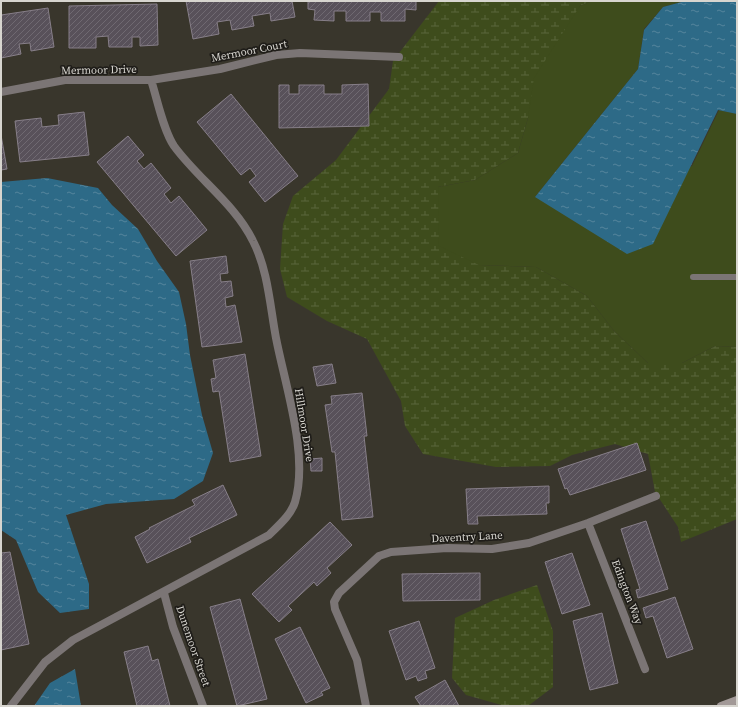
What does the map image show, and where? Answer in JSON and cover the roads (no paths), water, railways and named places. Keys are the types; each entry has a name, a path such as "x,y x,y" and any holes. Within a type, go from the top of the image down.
{"street":[{"name":"Mermoor Court","path":"151,80 220,69 276,55 300,53 399,57"},
{"name":"Mermoor Drive","path":"1,92 65,80 151,80"},
{"name":"Hillmoor Drive","path":"11,706 45,662 73,640 164,593 270,535 286,519 295,502 300,468 291,404 276,340 263,266 253,241 243,224 173,145 151,80"},
{"name":"Daventry Lane","path":"366,706 357,660 335,609 334,602 339,593 379,556 391,552 447,548 492,549 529,543 588,523 656,496"},
{"name":"Edington Way","path":"588,523 645,669"},
{"name":"Dunemoor Street","path":"164,593 173,627 203,706"},
{"path":"721,706 737,700"}],"lane":[{"path":"693,277 737,278"}],"water":[{"path":"685,1 737,1 737,114 718,110 653,244 627,254 535,197 638,69 644,30 663,7"},
{"path":"47,178 98,188 112,205 138,229 157,261 179,292 202,415 213,453 203,481 174,499 106,504 66,515 89,584 89,609 60,613 38,592 16,540 1,530 1,182"},
{"path":"75,669 81,706 34,706 50,683"}]}
